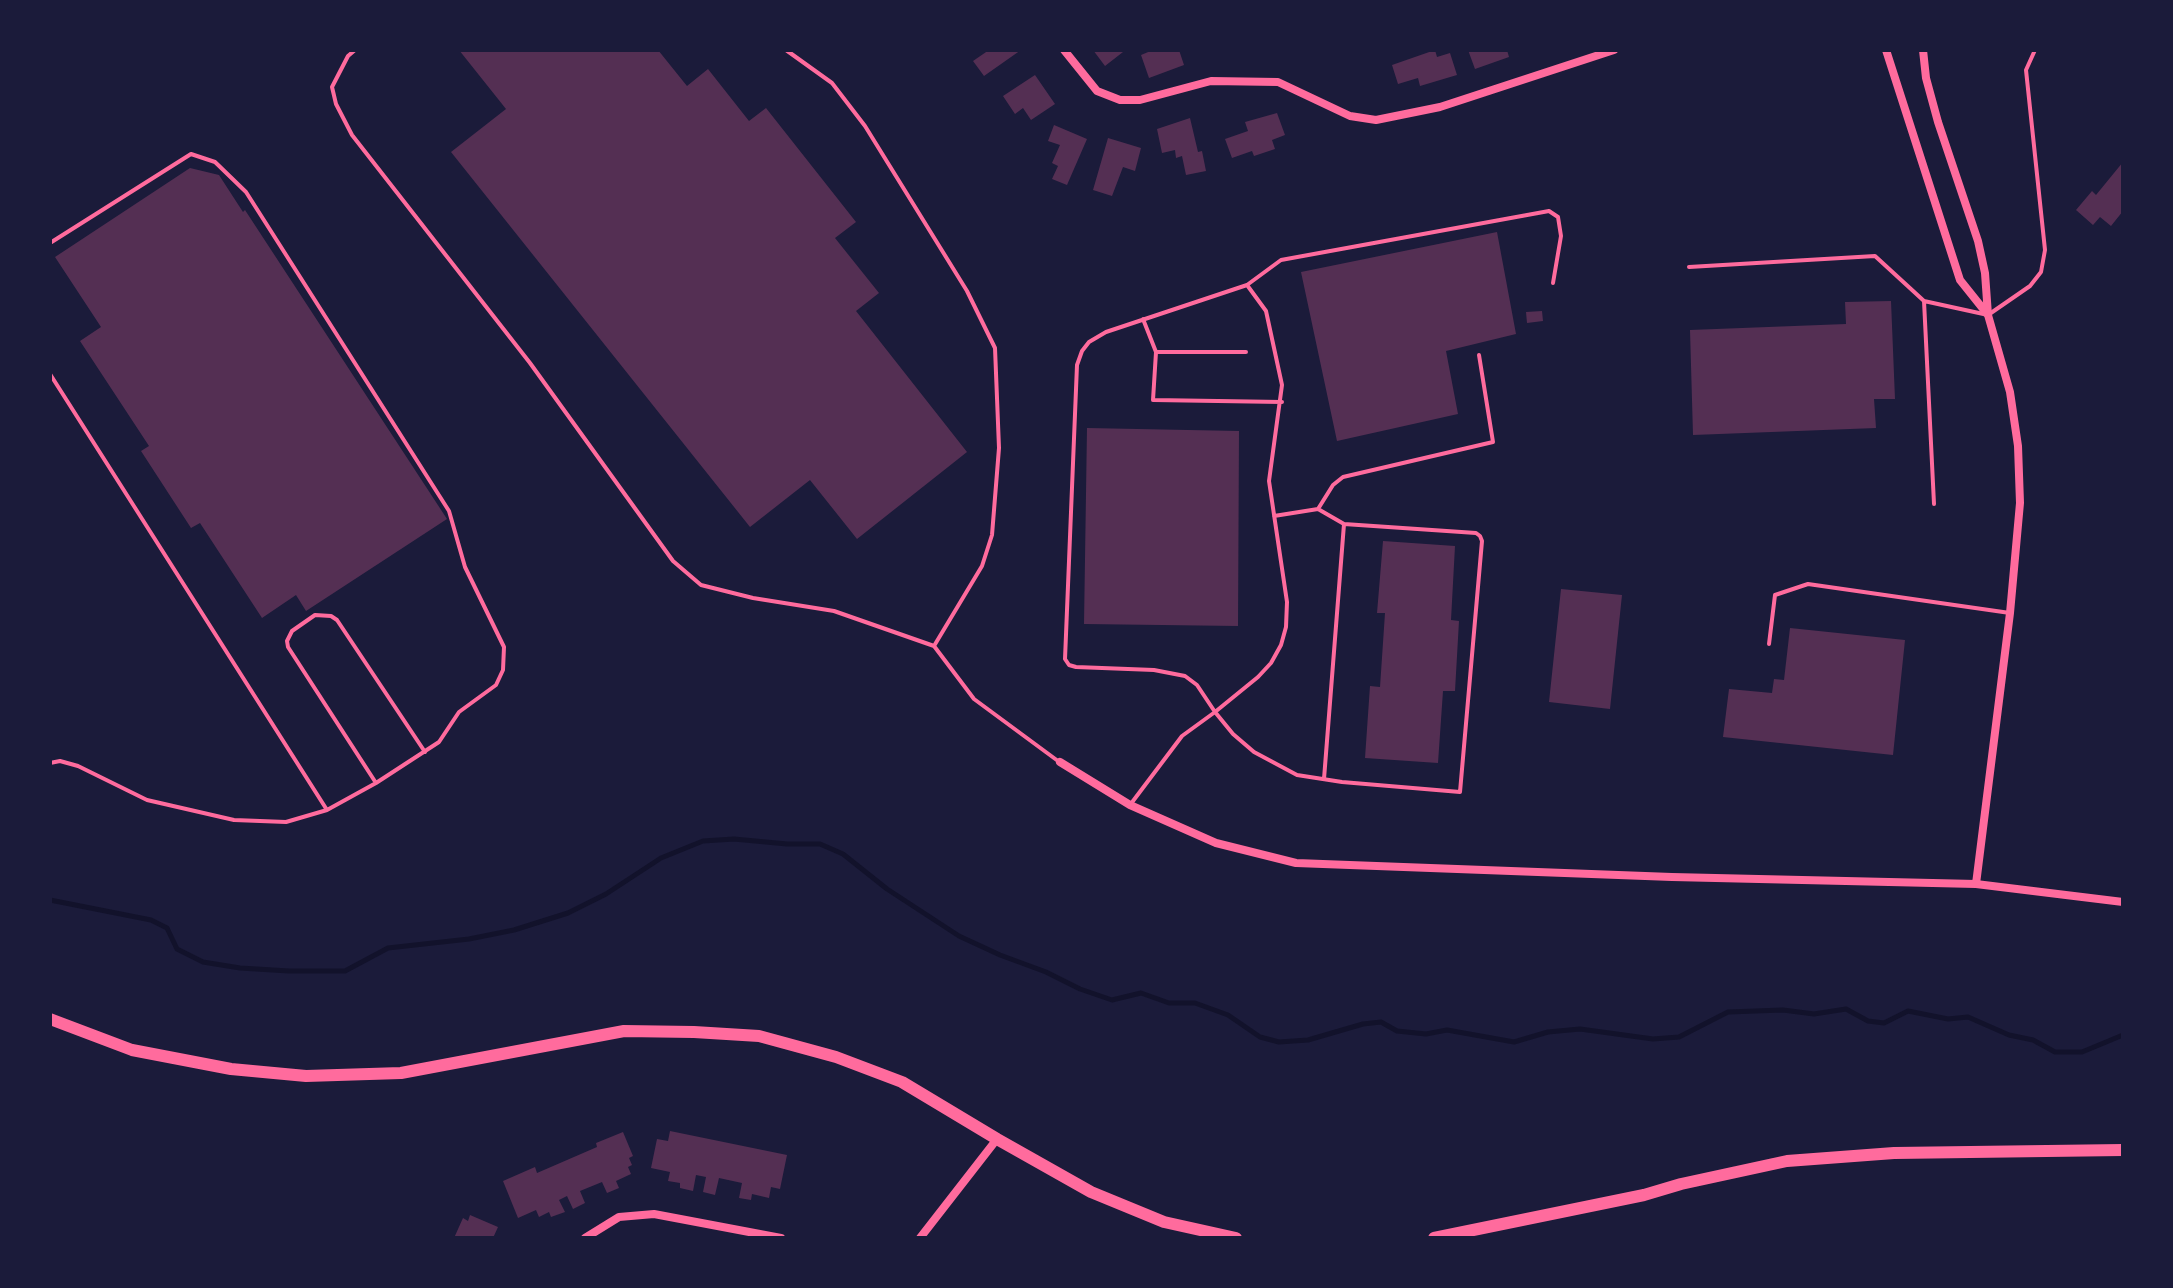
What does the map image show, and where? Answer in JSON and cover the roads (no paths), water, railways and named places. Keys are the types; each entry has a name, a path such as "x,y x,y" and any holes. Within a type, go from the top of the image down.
{"main road":[{"path":"50,1019 132,1050 231,1069 306,1076 401,1073 624,1031 759,1036 836,1057 902,1082 1091,1192 1164,1222 1236,1238"},
{"path":"1434,1238 1644,1195 1787,1161 1894,1153 2123,1150"}],"street":[{"path":"1064,50 1097,91 1120,100 1140,100 1211,81 1278,82 1350,116 1376,120 1440,107 1614,50"},
{"path":"1886,50 1960,280 1988,315"},
{"path":"1923,50 1926,78 1938,122 1978,241 1985,273 1988,315 2010,392 2018,446 2020,503 2010,613 1976,884"},
{"path":"1060,762 1130,805 1216,843 1296,863 1976,884 2123,902"},
{"path":"920,1238 997,1139"},
{"path":"585,1238 619,1217 654,1214 781,1238"}],"lane":[{"path":"355,50 348,56 332,87 336,104 352,135 530,363 673,561 701,585 753,598 834,611 934,646 974,699 1060,762"},
{"path":"786,50 832,83 865,126 967,291 995,348 999,448 992,535 982,566 934,646"},
{"path":"1689,267 1875,256 1924,301 1988,315 2030,286 2041,272 2045,250 2026,70 2035,50"},
{"path":"50,243 191,154 215,162 246,192 449,511 465,567 504,647 503,670 496,685 459,712 439,742 327,810 286,822 234,820 147,800 78,766 60,761 50,763"},
{"path":"1274,516 1318,509 1344,524 1476,533 1482,541 1460,792 1297,775 1276,766 1233,734 1197,685 1185,676 1154,670 1069,665 1065,659 1077,365 1089,342 1106,332 1247,285 1281,260 1549,211 1558,217 1561,236 1553,283"},
{"path":"1130,805 1182,736 1258,677 1281,645 1286,627 1287,602 1269,481 1282,402 1279,363 1266,311 1247,285"},
{"path":"1924,301 1934,504"},
{"path":"1143,319 1156,352 1153,400 1282,402"},
{"path":"1156,352 1246,352"},
{"path":"1318,509 1333,485 1343,477 1493,442 1479,355"},
{"path":"50,374 327,810"},
{"path":"1324,779 1344,524"},
{"path":"1769,644 1775,595 1808,584 2010,613"},
{"path":"376,783 288,647 287,641 292,631 315,615 331,616 337,620 425,752"}],"waterway":[{"path":"50,900 151,920 167,928 177,949 203,962 240,968 345,971 388,948 469,939 514,930 568,913 606,894 661,858 703,841 734,839 820,844 843,854 887,889 959,936 1000,955 1112,1000 1141,993 1169,1003 1195,1003 1228,1015 1260,1037 1279,1042 1308,1040 1381,1022 1397,1031 1426,1034 1447,1030 1514,1042 1548,1032 1580,1029 1653,1039 1679,1037 1728,1012 1783,1010 1814,1014 1846,1009 1868,1021 1884,1023 1908,1011 1948,1019 1968,1017 2009,1035 2033,1040 2055,1052 2082,1052 2123,1035"}]}
